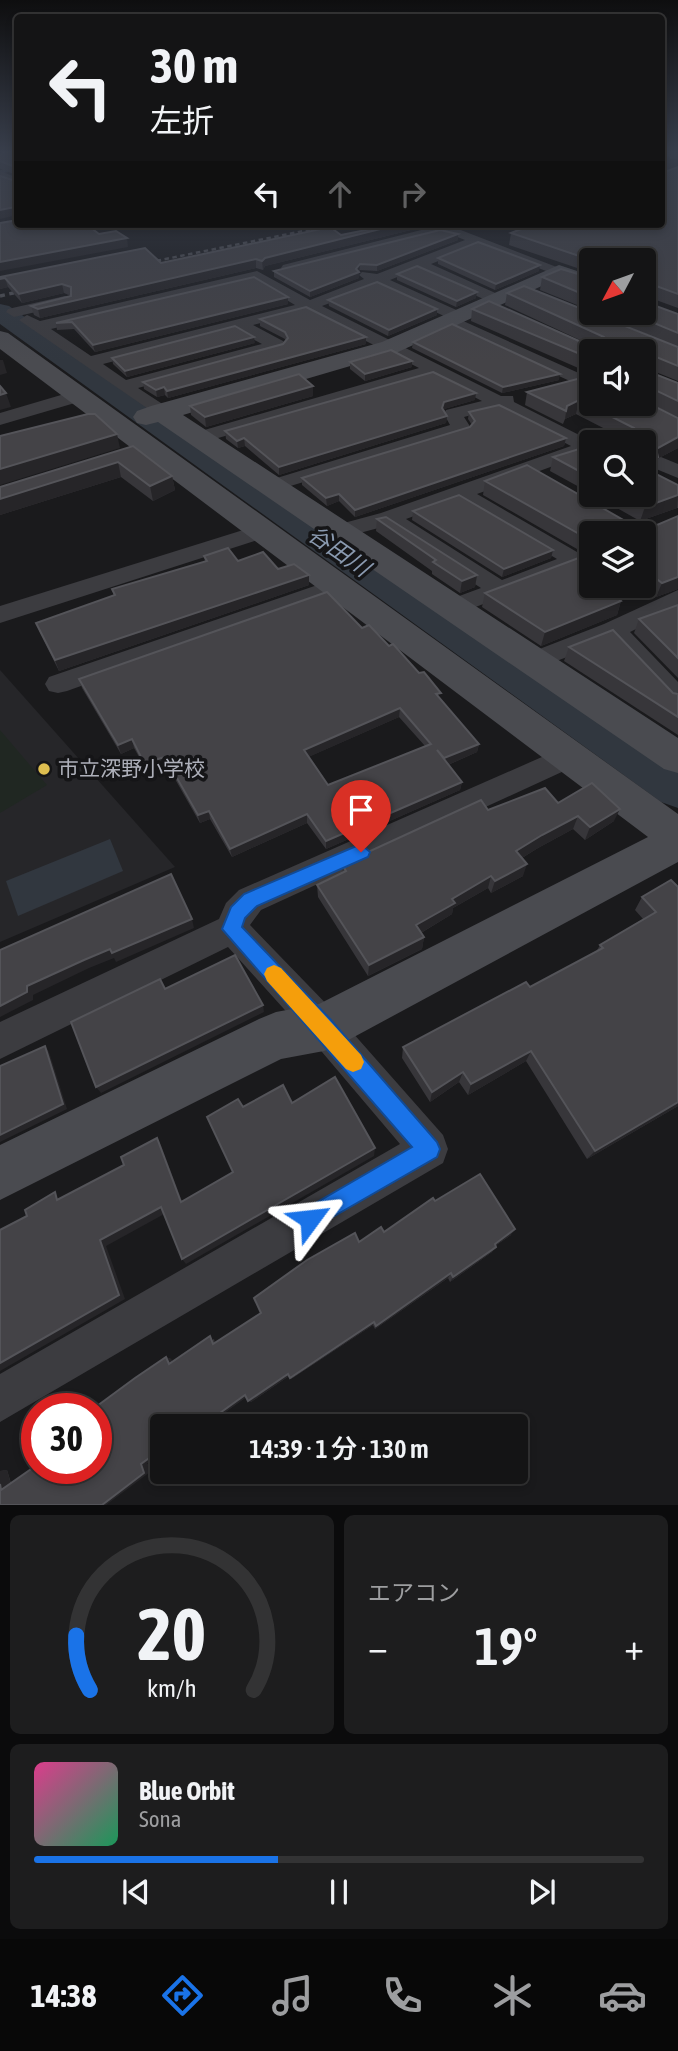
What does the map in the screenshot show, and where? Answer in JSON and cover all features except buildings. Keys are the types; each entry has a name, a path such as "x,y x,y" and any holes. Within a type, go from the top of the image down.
{"street":[{"path":"435,228 271,272 328,299 436,369 579,437"},
{"path":"447,228 579,279"},
{"path":"89,362 309,306 479,240"},
{"path":"416,263 496,306"},
{"path":"354,270 579,377"},
{"path":"0,419 108,428 399,343 452,318 496,306 519,289 559,271"},
{"path":"12,330 257,276 309,306 523,396 579,433"},
{"path":"12,330 52,337 272,285"},
{"path":"519,289 543,299"},
{"path":"12,330 79,298"},
{"path":"124,386 277,345 240,325"},
{"path":"0,1173 276,1036 324,1027 678,840 262,531 108,428 12,330"},
{"path":"52,337 274,485 337,532 678,758"},
{"path":"201,437 436,369"},
{"path":"547,390 579,384"},
{"path":"274,485 461,428 453,414 523,396"},
{"path":"337,532 389,517 579,449"},
{"path":"656,460 673,465"},
{"path":"525,468 548,481"},
{"path":"656,481 678,492"},
{"path":"459,492 579,554"},
{"path":"389,517 500,590"},
{"path":"0,615 262,531"},
{"path":"452,607 579,559"},
{"path":"58,684 335,587"},
{"path":"533,661 613,630 677,599"},
{"path":"613,630 678,698"},
{"path":"0,1041 232,929 237,913 250,900 567,757"},
{"path":"0,1399 429,1149 324,1027 232,929"}],"shaded area":[{"name":"市立深野小学校","path":"0,670 175,867 0,942"},
{"path":"0,730 47,785 0,813"},
{"path":"110,839 123,871 18,916 6,881"}],"waterway":[{"name":"谷田川","path":"0,312 304,529 678,789"}],"railway":[{"path":"141,264 318,228"},
{"path":"315,233 338,228"},
{"path":"0,296 30,289"}],"slow traffic":[{"path":"274,974 353,1062"}],"place":[{"name":"市立深野小学校","path":"44,769"}],"route":[{"path":"310,1219 429,1149 324,1027 232,929 237,913 250,900 361,852"}]}
